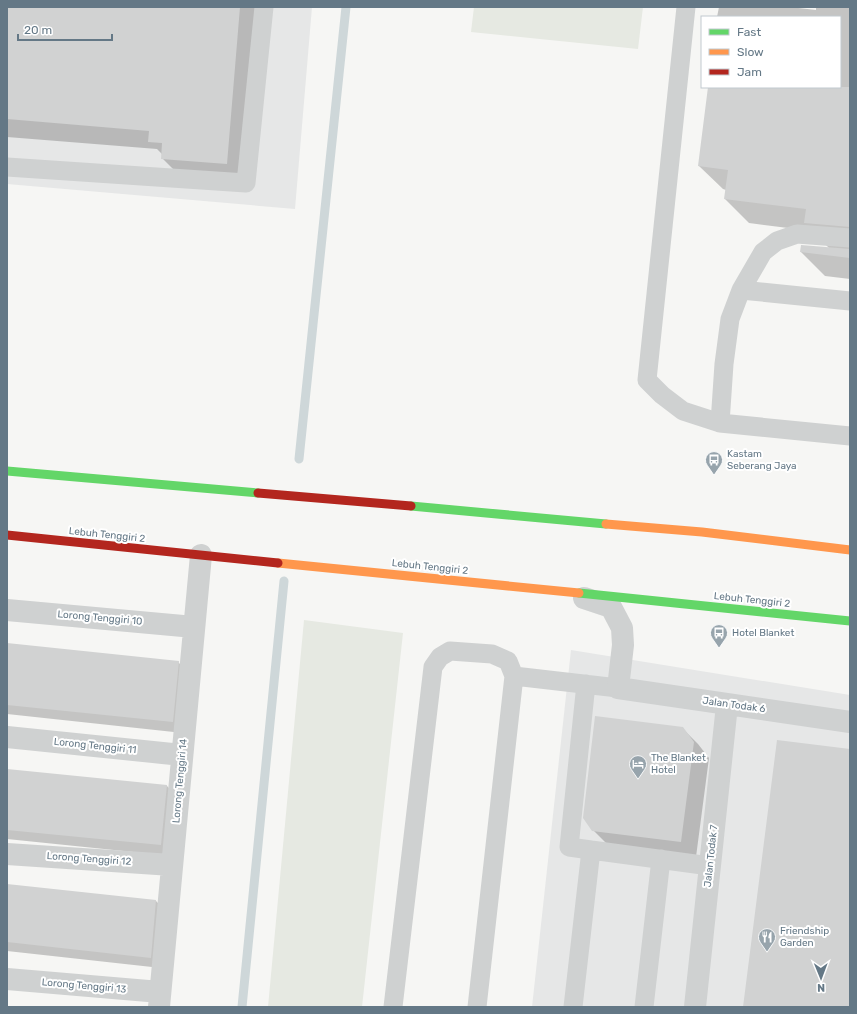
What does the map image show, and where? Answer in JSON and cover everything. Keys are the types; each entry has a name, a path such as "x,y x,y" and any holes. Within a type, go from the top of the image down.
{"street":[{"path":"7,471 702,532 850,550"},
{"path":"702,532 795,553"},
{"name":"Lebuh Tenggiri 2","path":"7,535 850,621"},
{"name":"Lorong Tenggiri 14","path":"159,1000 200,555"},
{"path":"567,593 611,608 622,628 623,645 618,688"},
{"name":"Lorong Tenggiri 10","path":"7,610 194,627"},
{"name":"Jalan Todak 6","path":"618,688 850,722"},
{"name":"Jalan Todak 7","path":"695,1007 727,705"},
{"name":"Lorong Tenggiri 11","path":"7,737 182,755"},
{"name":"Lorong Tenggiri 12","path":"7,854 172,865"},
{"name":"Lorong Tenggiri 13","path":"7,979 159,1000"}],"lane":[{"path":"7,167 246,183 264,7"},
{"path":"686,7 647,380 662,395 683,411 720,423 850,436"},
{"path":"720,423 724,364 730,319 741,290 763,252 777,241 797,234 850,238"},
{"path":"741,290 850,301"},
{"path":"393,1007 433,668 440,657 450,651 492,654 508,661 514,676 476,1007"},
{"path":"514,676 618,688"},
{"path":"586,684 569,847 710,866"},
{"path":"573,1007 591,850"},
{"path":"644,1007 661,859"}],"shaded area":[{"path":"7,7 312,7 295,209 7,184"},
{"path":"474,7 643,7 638,49 471,32"},
{"path":"304,620 403,633 362,1007 268,1007"},
{"path":"571,650 850,695 850,1007 532,1007"}],"building":[{"path":"7,7 240,7 227,164 161,159 162,143 148,142 149,131 7,119"},
{"path":"850,87 850,227 804,223 806,209 724,199 728,170 698,166 708,88"},
{"path":"801,245 850,249 850,258 800,252"},
{"path":"7,643 179,661 173,722 7,705"},
{"name":"The Blanket Hotel","path":"595,716 683,727 694,742 681,842 592,831 583,818"},
{"path":"777,740 850,749 850,1007 743,1007"},
{"path":"7,769 167,785 161,845 7,830"},
{"path":"7,884 156,900 151,958 7,942"}],"waterway":[{"path":"299,459 346,7"},
{"path":"242,1007 284,581"}],"traffic: fast":[{"path":"7,471 258,493"},
{"path":"411,506 606,524"},
{"path":"579,593 850,621"}],"traffic: slow":[{"path":"606,524 702,532 850,550"},
{"path":"278,563 579,593"}],"traffic: jam":[{"path":"258,493 411,506"},
{"path":"7,535 278,563"}],"place":[{"name":"Kastam Seberang Jaya","path":"714,475"},
{"name":"Hotel Blanket","path":"719,648"},
{"name":"The Blanket Hotel","path":"638,779"},
{"name":"Friendship Garden","path":"767,952"}]}
